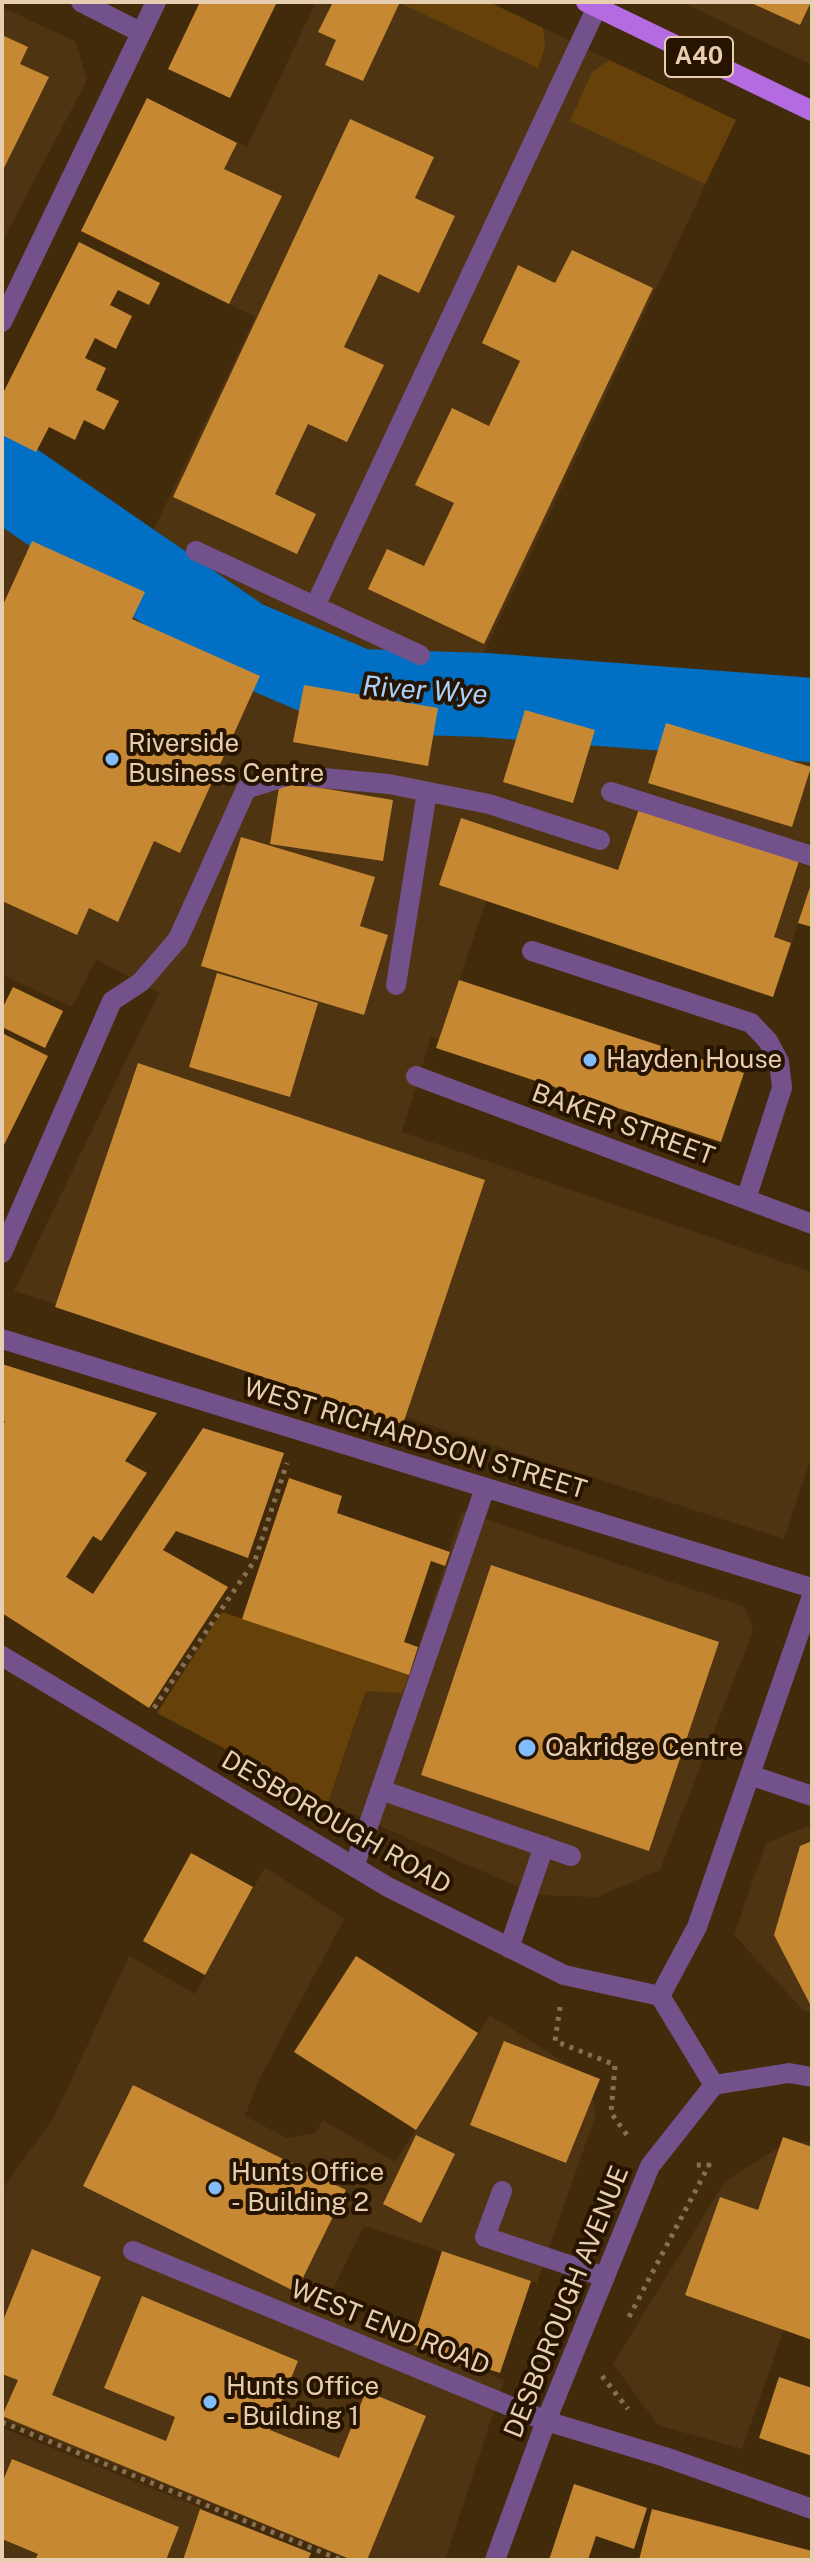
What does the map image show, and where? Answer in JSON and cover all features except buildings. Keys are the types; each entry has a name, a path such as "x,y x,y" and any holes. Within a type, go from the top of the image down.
{"main road":[{"name":"A40","path":"592,5 812,111"}],"street":[{"path":"81,2 140,32"},
{"path":"2,322 156,2"},
{"path":"315,606 592,5"},
{"path":"196,551 420,655"},
{"path":"2,1253 112,1001 141,982 178,939 246,789 290,775 389,784 489,804 600,840"},
{"path":"396,985 427,792"},
{"path":"611,792 812,856"},
{"path":"532,951 751,1023 768,1041 779,1062 782,1088 746,1199"},
{"name":"BAKER STREET","path":"416,1076 812,1224"},
{"name":"WEST RICHARDSON STREET","path":"2,1339 812,1588"},
{"path":"354,1867 485,1488"},
{"path":"812,1596 697,1927 660,1996 714,2085 789,2073 812,2077"},
{"name":"DESBOROUGH ROAD","path":"2,1656 354,1867 509,1948 564,1975 660,1996"},
{"path":"750,1775 812,1796"},
{"path":"381,1790 571,1856"},
{"path":"509,1948 544,1846"},
{"name":"DESBOROUGH AVENUE","path":"495,2560 546,2421 650,2166 714,2085"},
{"path":"502,2191 485,2237 605,2277"},
{"name":"WEST END ROAD","path":"133,2251 546,2421 665,2457 812,2509"}],"path":[{"path":"136,1736 255,1560 298,1431"},
{"path":"2,2422 341,2560"}],"shaded area":[{"path":"316,2 489,2 736,120 471,680 410,672 145,548 255,317 81,231 147,98 247,147"},
{"path":"489,2 543,28 545,47 538,68 400,3"},
{"path":"682,2 812,2 812,65"},
{"path":"2,7 76,42 87,80 2,242"},
{"path":"609,60 736,120 705,184 570,121 592,72"},
{"path":"2,478 159,586 271,680 325,702 391,711 455,713 511,705 642,724 702,726 740,741 812,741 812,883 773,998 486,901 439,1039 431,1037 402,1132 812,1272 812,1455 784,1539 14,1291 159,993 96,959 72,1007 2,975"},
{"name":"Oakridge Centre","path":"462,1511 745,1607 753,1631 660,1870 597,1897 536,1895 328,1803 366,1691 409,1675"},
{"path":"222,1612 409,1675 402,1693 366,1691 328,1803 157,1713"},
{"path":"812,1825 812,2012 804,2011 734,1935 766,1843"},
{"path":"265,1867 344,1919 259,2080 245,2116 287,2138 315,2133 323,2120 395,2162 490,2015 587,2077 596,2114 537,2283 364,2226 323,2309 504,2380 445,2560 350,2560 2,2419 2,2189 53,2119 129,1956 195,1994"},
{"path":"812,2141 812,2332 786,2323 742,2449 658,2425 613,2364 725,2181 784,2144"},
{"path":"2,2428 201,2508 184,2560 2,2560"}],"waterway":[{"name":"River Wye","path":"2,476 242,641 359,691 484,695 812,720"}],"place":[{"name":"Riverside Business Centre","path":"112,759"},
{"name":"Hayden House","path":"590,1060"},
{"name":"Oakridge Centre","path":"527,1748"},
{"name":"Hunts Office - Building 2","path":"215,2188"},
{"name":"Hunts Office - Building 1","path":"210,2402"}]}
